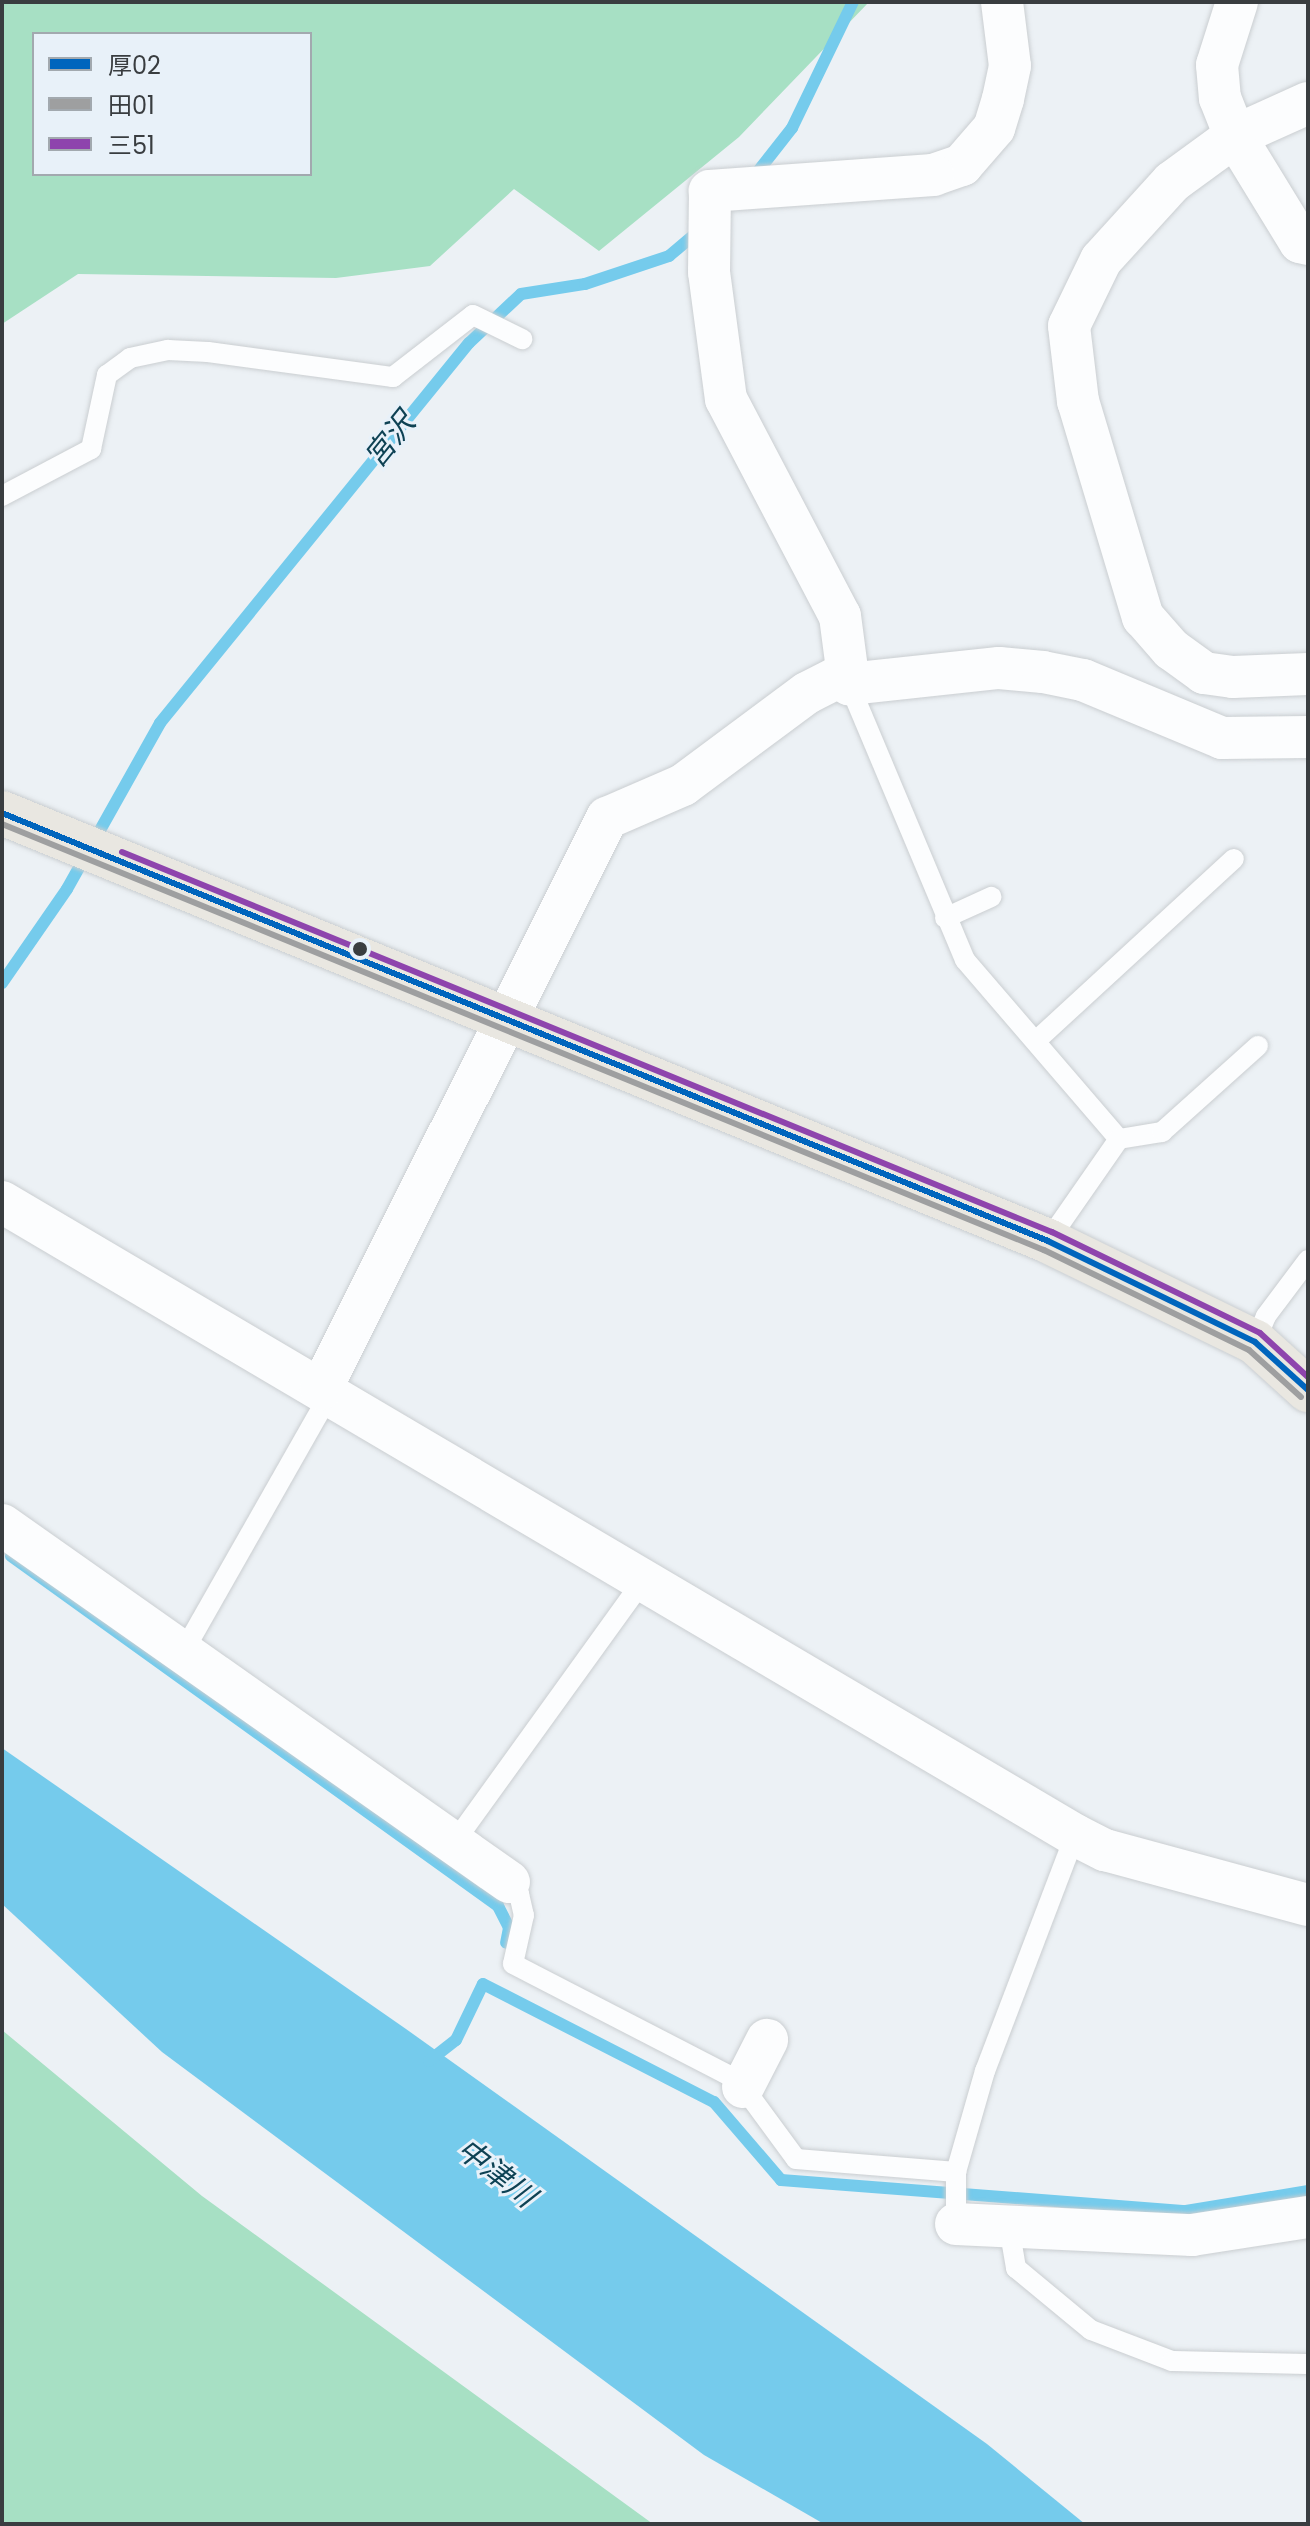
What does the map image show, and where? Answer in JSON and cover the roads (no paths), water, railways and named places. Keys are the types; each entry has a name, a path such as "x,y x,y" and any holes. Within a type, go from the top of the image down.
{"main road":[{"path":"2,813 1048,1241 1255,1342 1308,1390"}],"street":[{"path":"847,678 840,616 804,557 726,399 709,272 710,191 933,175 962,165 994,128 1003,99 1010,66 1002,2"},
{"path":"1237,2 1217,65 1220,98 1235,136 1300,242 1308,244"},
{"path":"1308,103 1235,136 1172,182 1101,260 1069,326 1069,351 1078,401 1143,617 1171,649 1204,673 1233,677 1308,674"},
{"path":"326,1391 607,818 683,785 807,693 847,678 999,668 1043,672 1083,680 1222,738 1308,737"},
{"path":"5,1212 326,1391 646,1585 1075,1835 1105,1850 1308,1905"},
{"path":"2,1525 509,1882"},
{"path":"743,2087 767,2040"},
{"path":"956,2224 1192,2235 1308,2217"}],"lane":[{"path":"2,496 23,481 82,458 91,449 107,375 130,358 168,350 208,352 393,377 473,315 522,339"},
{"path":"847,678 965,960 1038,1039 1119,1139"},
{"path":"1038,1039 1234,859"},
{"path":"945,918 991,897"},
{"path":"1048,1241 1119,1139 1162,1132 1258,1046"},
{"path":"1255,1342 1266,1316 1308,1260"},
{"path":"182,1654 326,1391"},
{"path":"453,1844 634,1593 646,1585"},
{"path":"956,2224 956,2172 985,2071 1075,1835"},
{"path":"509,1882 519,1894 524,1915 513,1964 743,2087 796,2159 956,2172"},
{"path":"1009,2227 1016,2268 1091,2330 1172,2361 1308,2364"}],"water":[{"name":"中津川","path":"2,1748 406,2029 987,2444 1085,2524 824,2524 704,2455 162,2052 2,1904"}],"waterway":[{"name":"宮沢","path":"752,179 792,128 853,2"},
{"name":"宮沢","path":"2,983 67,889 160,723 469,343 521,294 585,284 669,256 699,231"},
{"path":"11,1556 498,1906 509,1928 506,1943"},
{"path":"429,2061 456,2040 483,1984 714,2102 781,2180 1186,2211 1308,2191"}]}
